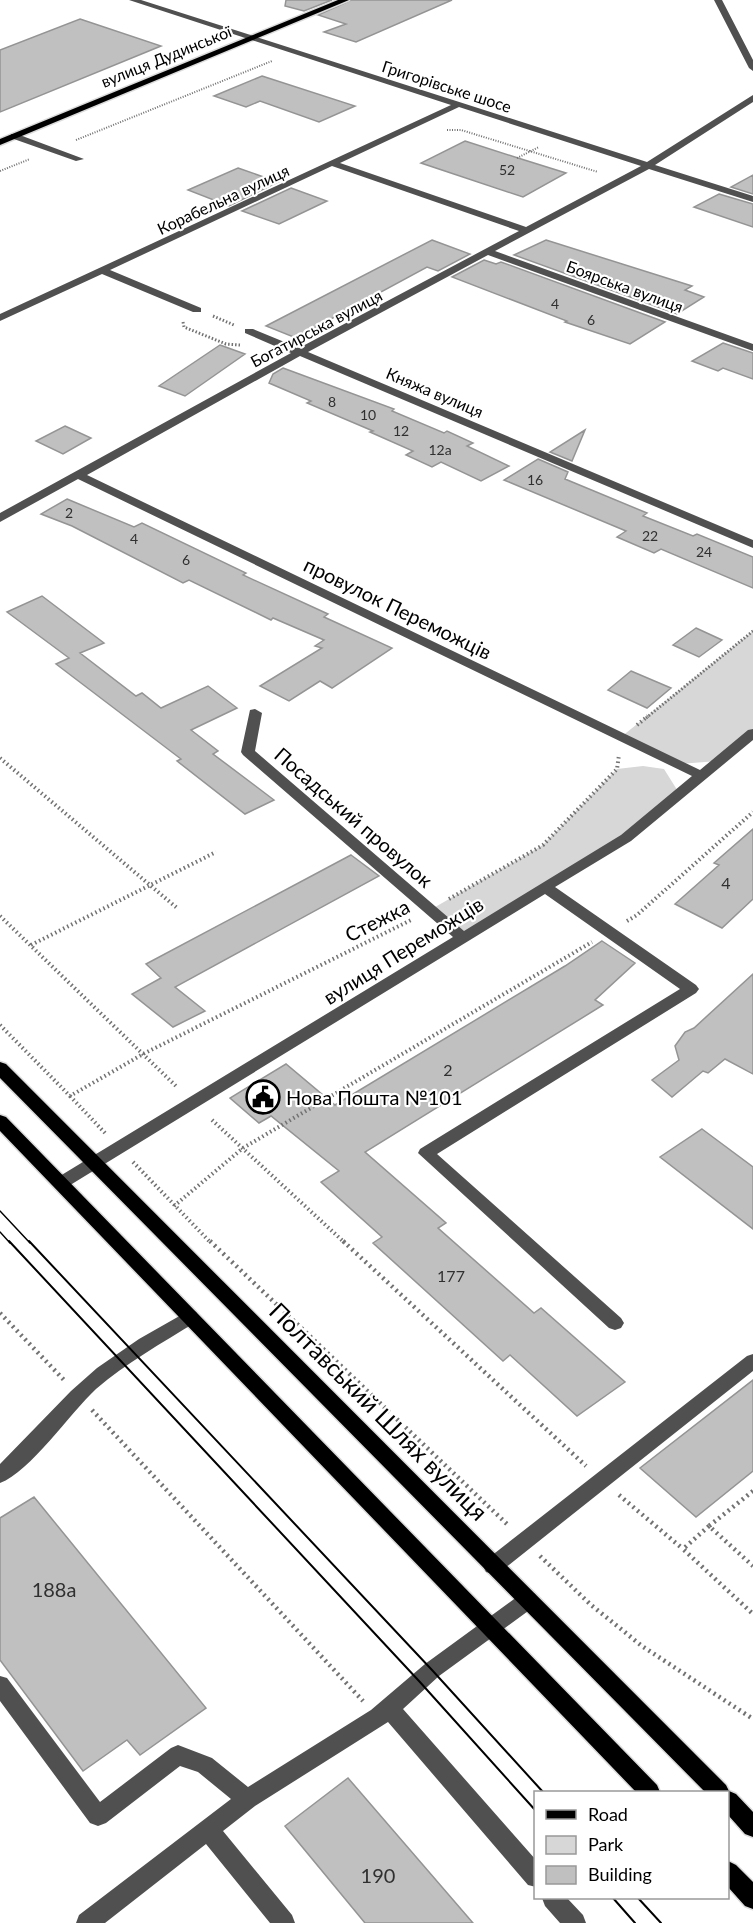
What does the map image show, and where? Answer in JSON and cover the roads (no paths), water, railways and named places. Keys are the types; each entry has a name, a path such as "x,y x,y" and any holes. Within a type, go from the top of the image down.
{"main road":[{"name":"вулиця Дудинської","path":"0,142 345,0"},
{"name":"Полтавський Шлях вулиця","path":"0,1068 718,1791"},
{"path":"0,1121 489,1629 649,1791"},
{"path":"729,1802 753,1827"},
{"path":"729,1873 753,1898"}],"street":[{"name":"Григорівське шосе","path":"134,0 753,199"},
{"path":"718,0 753,68"},
{"name":"Богатирська вулиця","path":"0,518 300,352 646,166 753,98"},
{"name":"Корабельна вулиця","path":"0,318 458,105"},
{"path":"14,136 79,159"},
{"path":"334,164 526,230"},
{"name":"Боярська вулиця","path":"488,252 753,348"},
{"path":"104,271 197,310"},
{"name":"Княжа вулиця","path":"249,331 753,544"},
{"name":"провулок Переможців","path":"78,476 701,775"},
{"name":"Посадський провулок","path":"255,713 248,752 463,938"},
{"name":"вулиця Переможців","path":"61,1183 626,838 753,733"},
{"path":"545,887 691,989 426,1153 615,1323"},
{"path":"0,1474 14,1465 78,1395 133,1352 190,1317"},
{"path":"493,1566 753,1362"},
{"path":"87,1923 247,1799 383,1713 432,1670 528,1600"},
{"path":"0,1685 98,1816 177,1755 206,1765 247,1799"},
{"path":"383,1713 534,1875"},
{"path":"208,1829 284,1923"},
{"path":"554,1899 575,1923"}],"tram line":[{"path":"0,1211 30,1243"},
{"path":"0,1232 10,1243"},
{"path":"9,1241 419,1681 534,1809"},
{"path":"29,1241 432,1670 542,1791"},
{"path":"614,1899 635,1923"},
{"path":"639,1899 661,1923"}],"place":[{"name":"Нова Пошта №101","path":"263,1097"}]}
